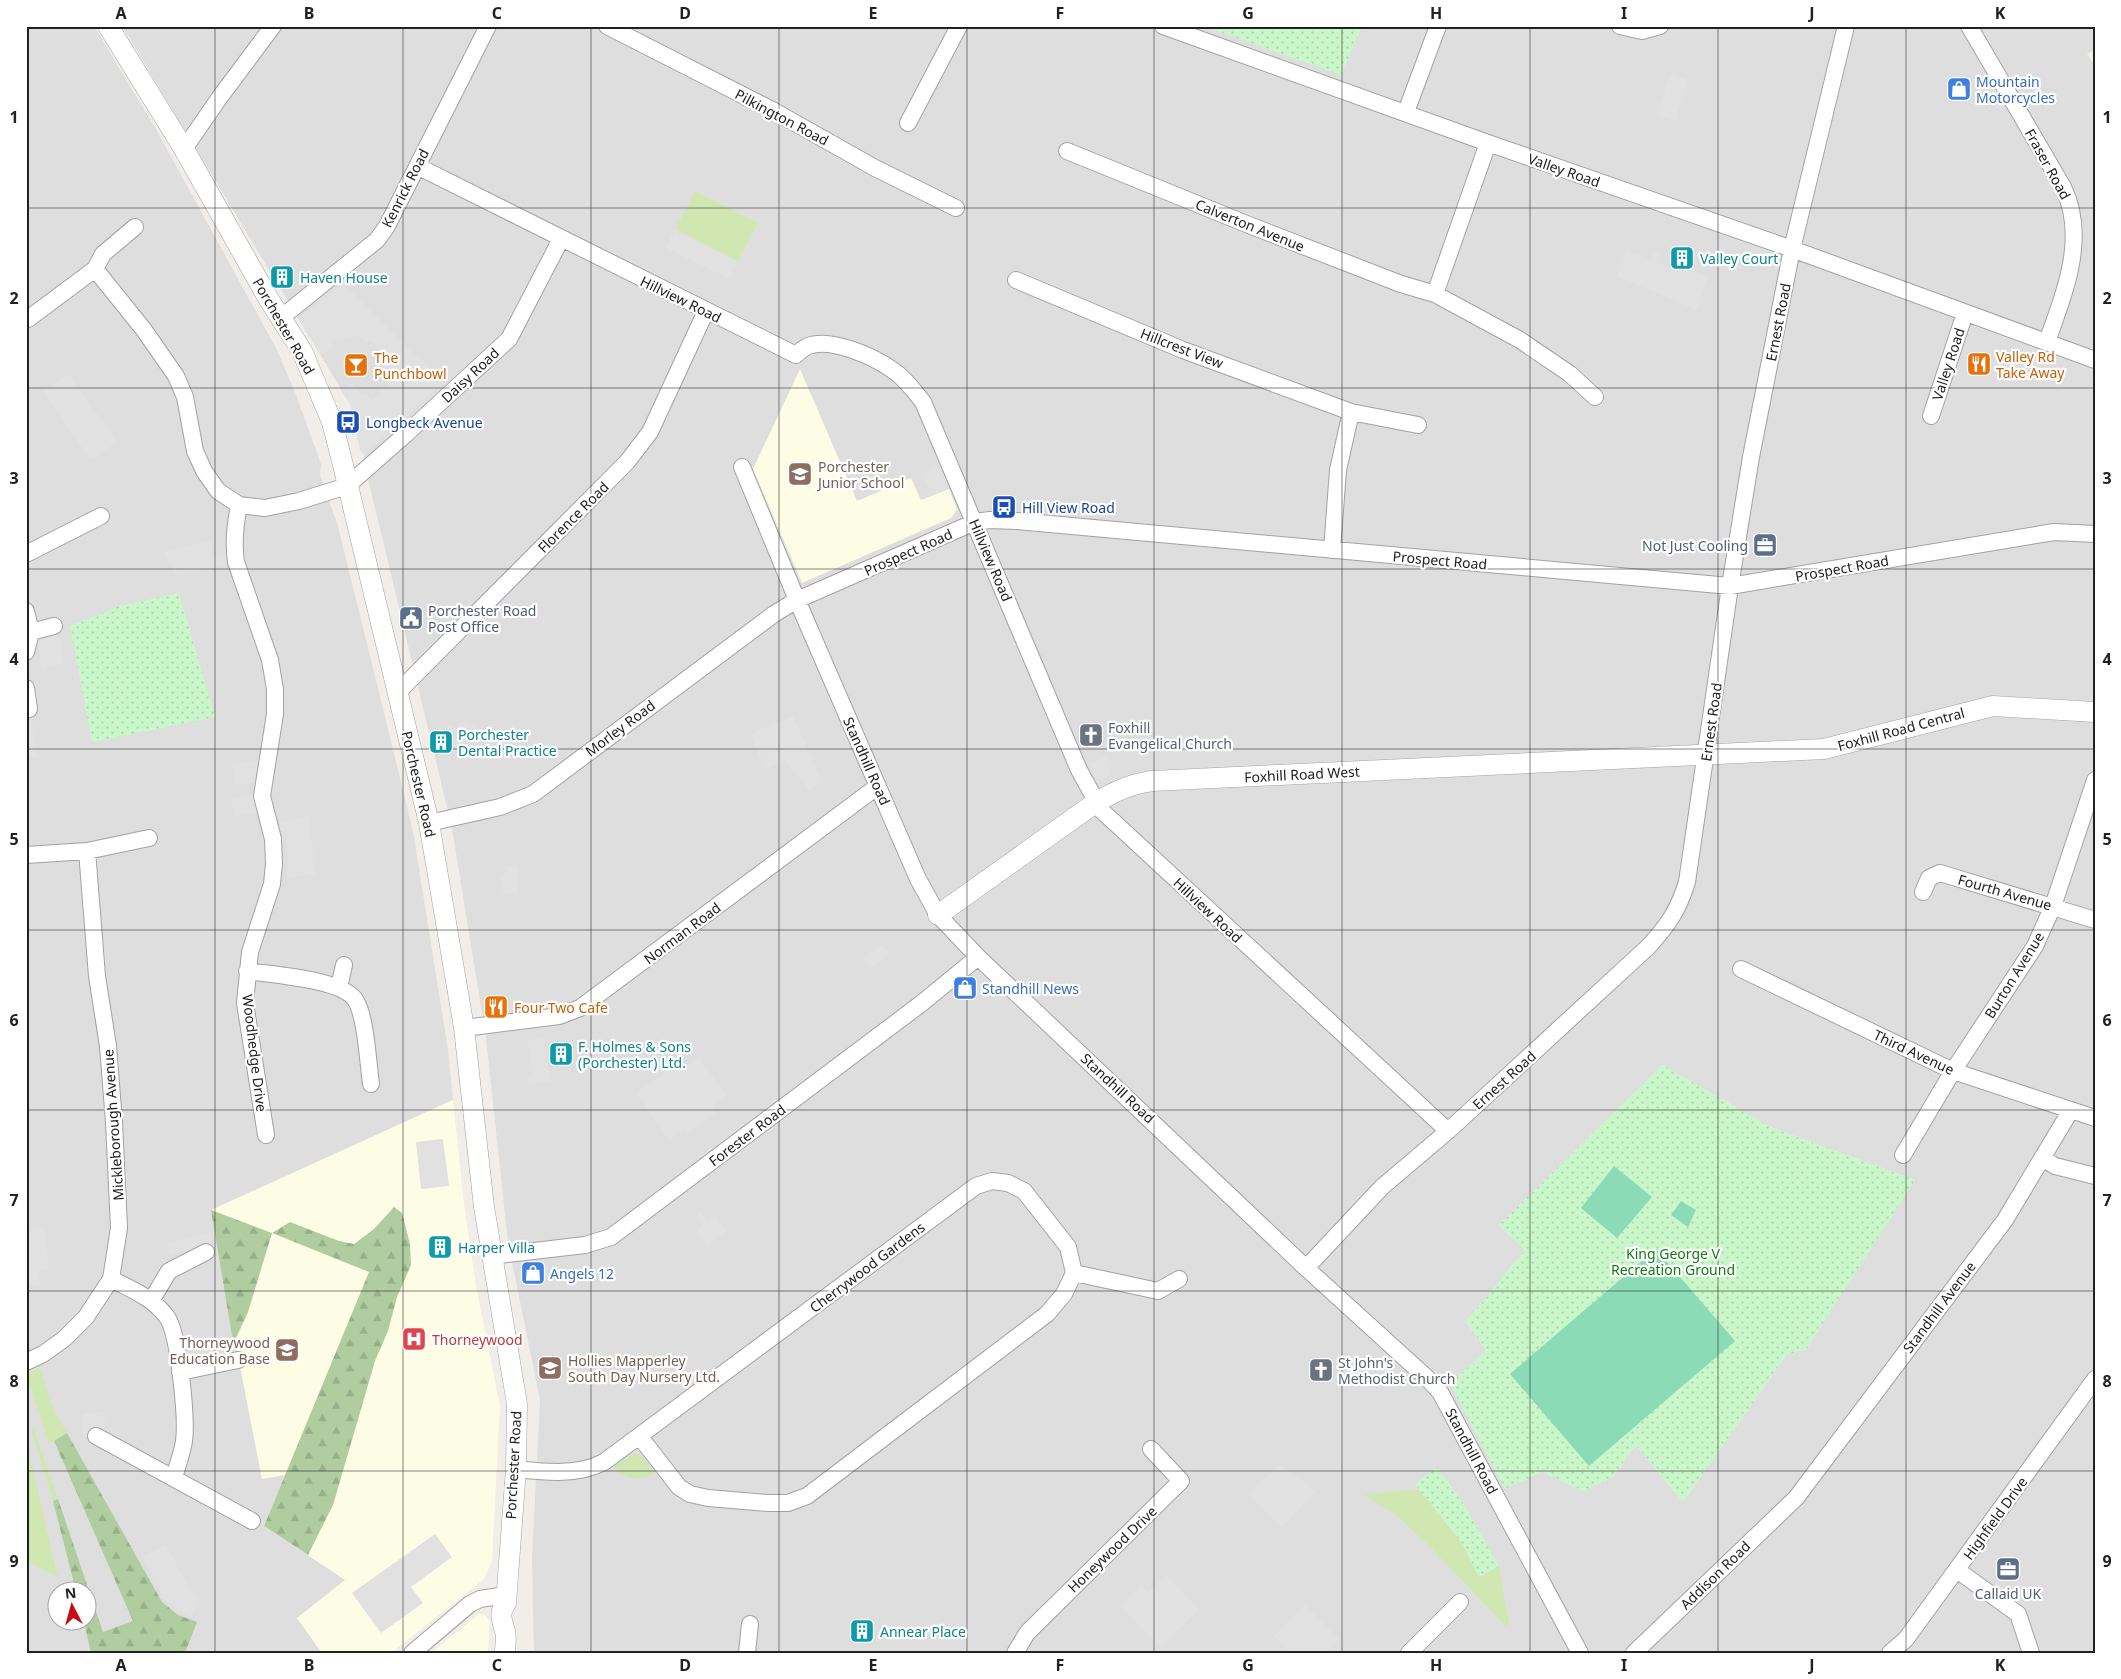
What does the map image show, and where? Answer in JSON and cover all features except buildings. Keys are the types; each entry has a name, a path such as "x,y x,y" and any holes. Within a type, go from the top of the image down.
{"street":[{"name":"Porchester Road","path":"108,26 184,149 268,298 282,317 302,351 323,396 332,422 398,692 428,823 464,1028 484,1207 516,1404 516,1469 506,1599 501,1609 501,1625 505,1631 505,1653"},
{"path":"184,149 273,26"},
{"name":"Kenrick Road","path":"282,317 377,240 387,226 488,26"},
{"name":"Pilkington Road","path":"607,26 774,111 875,168 956,208"},
{"path":"908,123 959,26"},
{"name":"Valley Road","path":"1163,26 1488,143 1792,249 2095,360"},
{"path":"1406,112 1438,26"},
{"path":"1620,26 1642,31 1660,26"},
{"name":"Ernest Road","path":"1306,1268 1382,1187 1448,1131 1648,947 1665,929 1680,905 1687,882 1730,586 1751,457 1792,249 1846,26"},
{"name":"Fraser Road","path":"1969,26 2062,187 2072,211 2074,236 2070,270 2047,342"},
{"path":"1435,294 1488,143"},
{"name":"Calverton Avenue","path":"1067,150 1249,225 1400,284 1435,294 1520,340 1570,374 1595,397"},
{"name":"Hillview Road","path":"417,166 796,355 807,346 833,344 858,352 895,371 923,402 1079,770 1101,810 1448,1131"},
{"path":"28,319 95,269 103,254 135,227"},
{"name":"Daisy Road","path":"347,486 509,339 561,239"},
{"path":"95,269 167,361 185,397 195,451 204,471 218,491 239,505 265,508 299,501 347,486"},
{"name":"Hillcrest View","path":"1016,280 1183,350 1351,412 1418,425"},
{"name":"Florence Road","path":"398,692 627,462 650,432 706,311"},
{"name":"Valley Road","path":"1931,416 1965,313"},
{"path":"1332,550 1338,470 1351,412"},
{"name":"Standhill Road","path":"742,467 800,607 918,879 938,914 978,958 1440,1392 1580,1653"},
{"name":"Woodhedge Drive","path":"239,505 234,537 236,562 270,660 275,689 275,714 262,796 273,839 274,864 272,884 250,952 245,1003 266,1135"},
{"path":"26,554 101,516"},
{"name":"Prospect Road","path":"800,607 975,522 990,520 1730,586 2054,532 2095,534"},
{"name":"Morley Road","path":"428,823 500,807 533,794 748,632 800,607"},
{"path":"26,611 31,632 26,652"},
{"path":"31,632 54,626"},
{"path":"26,688 29,709"},
{"name":"Foxhill Road Central","path":"1706,755 1824,749 1993,706 2095,712"},
{"name":"Foxhill Road West","path":"938,914 1096,803 1126,787 1152,781 1706,755"},
{"name":"Burton Avenue","path":"1903,1155 1953,1072 2036,946 2053,906 2095,780"},
{"name":"Norman Road","path":"464,1028 559,1016 580,1008 878,786"},
{"path":"26,855 87,851 149,838"},
{"name":"Mickleborough Avenue","path":"26,1362 64,1339 86,1316 111,1278 119,1228 115,1131 108,1046 97,976 87,851"},
{"name":"Fourth Avenue","path":"1923,892 1929,878 1940,873 2095,920"},
{"name":"Forester Road","path":"491,1256 585,1245 611,1237 922,1003 978,958"},
{"path":"344,965 339,987 349,992 356,1000 361,1013 371,1084"},
{"name":"Third Avenue","path":"1741,969 1953,1072 2095,1118"},
{"name":"Woodhedge Drive","path":"247,971 339,987"},
{"name":"Standhill Avenue","path":"1796,1498 2005,1220 2071,1110"},
{"path":"2042,1158 2055,1166 2095,1176"},
{"name":"Cherrywood Gardens","path":"516,1469 531,1471 581,1471 604,1462 976,1186 992,1182 1008,1183 1024,1191 1068,1248 1074,1272"},
{"path":"151,1301 169,1271 197,1260"},
{"path":"640,1437 679,1487 690,1494 708,1498 788,1504 807,1496 1047,1314 1064,1294 1074,1272 1158,1291 1178,1280"},
{"path":"111,1278 146,1296 168,1318 176,1339 184,1440 174,1478"},
{"path":"180,1372 238,1360"},
{"name":"Highfield Drive","path":"1890,1653 1906,1639 2092,1388"},
{"path":"96,1436 252,1521"},
{"name":"Honeywood Drive","path":"1016,1653 1027,1633 1182,1480 1150,1449"},
{"name":"Addison Road","path":"1634,1653 1796,1498"},
{"path":"1957,1570 2018,1614 2031,1653"},
{"path":"412,1653 470,1604 480,1599 506,1599"},
{"path":"1409,1653 1460,1602"},
{"path":"747,1653 750,1624"}],"shaded area":[{"path":"26,26 94,26 157,131 277,350 295,392 321,464 320,475 338,526 413,831 448,1050 453,1100 211,1211 232,1336 235,1340 262,1479 286,1474 264,1526 346,1580 297,1618 322,1653 26,1653"},
{"path":"122,26 1203,26 1341,74 1362,26 2095,26 2095,49 2087,54 2095,66 2095,1653 534,1653 532,1557 540,1400 508,1242 486,1038 452,828 369,483 364,455 360,450 350,404","holes":["1663,1065 1770,1127 1915,1180 1787,1354 1683,1502 1636,1445 1613,1477 1583,1491 1543,1472 1450,1384 1487,1350 1466,1322 1525,1250 1499,1225"]},
{"path":"1671,74 1689,80 1675,121 1656,115"},
{"path":"674,231 738,262 730,279 666,248"},
{"path":"1626,250 1650,259 1653,252 1660,254 1657,263 1671,268 1672,264 1708,276 1697,310 1617,276"},
{"path":"343,283 443,383 364,455 360,450 350,404 341,390 352,383 363,395 366,393 372,400 396,377 382,360 385,357 371,341 364,342 360,335 331,342 334,346 321,355 298,318"},
{"name":"Porchester Junior School","path":"800,369 857,501 911,478 921,500 949,489 957,509 951,518 802,583 753,469"},
{"path":"69,374 117,442 91,460 43,392"},
{"path":"939,466 948,488 931,496 922,473"},
{"path":"210,541 214,558 227,555 230,564 177,576 163,552"},
{"path":"59,633 64,664 42,668 36,638"},
{"path":"30,712 38,757 26,759 26,713"},
{"path":"793,716 822,781 809,790 785,760 765,770 760,759 787,747 760,758 750,734"},
{"path":"463,721 477,727 456,748 454,732 447,731 446,726 452,725 453,729"},
{"path":"1108,756 1109,777 1096,780 1090,764"},
{"path":"261,760 257,782 235,785 232,764"},
{"path":"257,794 260,812 235,817 231,799"},
{"path":"308,816 316,874 286,878 288,861 285,837 279,822"},
{"path":"517,865 518,892 502,895 500,878 508,871 507,866"},
{"path":"882,945 889,954 870,968 863,958"},
{"path":"543,1038 551,1081 528,1084 527,1076 533,1075 527,1041"},
{"path":"699,1058 727,1096 712,1107 716,1114 687,1134 684,1130 669,1140 636,1093 680,1062 685,1068"},
{"name":"Thorneywood","path":"453,1100 464,1204 476,1286 500,1406 492,1562 483,1580 391,1653 322,1653 297,1618 345,1580 264,1526 285,1475 262,1479 235,1340 248,1312 272,1233 211,1210"},
{"path":"443,1139 449,1186 421,1189 416,1142"},
{"path":"700,1211 707,1222 716,1216 727,1231 707,1245 697,1230 704,1224 697,1214"},
{"path":"45,1225 49,1268 39,1270 40,1286 26,1286 26,1232"},
{"path":"209,1232 212,1243 170,1255 167,1244"},
{"path":"234,1341 236,1353 192,1360 190,1349"},
{"path":"104,1412 106,1435 84,1437 82,1414"},
{"path":"1280,1464 1316,1491 1281,1527 1248,1494"},
{"path":"435,1534 452,1557 411,1587 423,1603 381,1633 352,1593"},
{"path":"166,1545 190,1590 200,1598 191,1618 166,1602 143,1557"},
{"path":"1166,1575 1199,1609 1160,1647 1120,1606 1141,1586 1148,1592"},
{"path":"1305,1605 1339,1639 1325,1653 1290,1653 1274,1636"},
{"path":"479,1614 484,1614 490,1621 488,1653 431,1653"}],"green space":[{"path":"1203,26 1362,26 1341,75"},
{"path":"695,191 758,223 738,261 675,229"},
{"path":"179,593 215,717 92,742 70,626 120,606"},
{"name":"King George V Recreation Ground","path":"1663,1065 1770,1127 1915,1180 1806,1350 1787,1354 1683,1502 1636,1445 1613,1477 1583,1491 1543,1472 1505,1489 1450,1384 1487,1350 1466,1322 1525,1250 1499,1225"},
{"path":"1614,1166 1652,1197 1617,1238 1581,1208"},
{"path":"1681,1201 1696,1210 1688,1227 1671,1215"},
{"path":"394,1207 402,1213 410,1244 411,1265 397,1297 388,1331 375,1361 333,1505 308,1555 264,1526 369,1272 272,1233 290,1222 339,1241 354,1244 374,1229"},
{"path":"211,1210 272,1233 248,1312 235,1340 232,1336"},
{"path":"1656,1249 1735,1341 1589,1466 1510,1374"},
{"path":"40,1367 51,1404 67,1433 49,1444 26,1375"},
{"path":"33,1426 58,1499 53,1501 32,1433"},
{"path":"67,1433 162,1602 178,1615 197,1622 185,1653 91,1653 86,1632 98,1632 98,1617 103,1632 133,1621 54,1441"},
{"path":"26,1436 29,1452 58,1577 26,1561"},
{"path":"632,1454 640,1454 655,1473 643,1478 632,1478 622,1474 613,1466"},
{"path":"1437,1467 1462,1501 1499,1566 1479,1577 1462,1543 1415,1484"},
{"path":"1419,1490 1462,1543 1479,1577 1499,1566 1509,1623 1507,1627 1428,1545 1395,1514 1364,1495"},
{"path":"58,1499 86,1582 74,1582 53,1501"}],"place":[{"name":"Mountain Motorcycles","path":"1959,89"},
{"name":"Valley Court","path":"1682,258"},
{"name":"Haven House","path":"282,277"},
{"name":"Valley Rd Take Away","path":"1979,364"},
{"name":"The Punchbowl","path":"356,365"},
{"name":"Longbeck Avenue","path":"348,422"},
{"name":"Porchester Junior School","path":"800,474"},
{"name":"Hill View Road","path":"1004,507"},
{"name":"Not Just Cooling","path":"1765,545"},
{"name":"Porchester Road Post Office","path":"411,618"},
{"name":"Foxhill Evangelical Church","path":"1091,735"},
{"name":"Porchester Dental Practice","path":"441,742"},
{"name":"Standhill News","path":"965,988"},
{"name":"Four Two Cafe","path":"496,1007"},
{"name":"F. Holmes & Sons (Porchester) Ltd.","path":"561,1054"},
{"name":"Harper Villa","path":"440,1247"},
{"name":"Angels 12","path":"533,1273"},
{"name":"Thorneywood","path":"414,1339"},
{"name":"Thorneywood Education Base","path":"287,1350"},
{"name":"Hollies Mapperley South Day Nursery Ltd.","path":"550,1368"},
{"name":"St John's Methodist Church","path":"1321,1370"},
{"name":"Callaid UK","path":"2008,1569"},
{"name":"Annear Place","path":"862,1631"}]}
